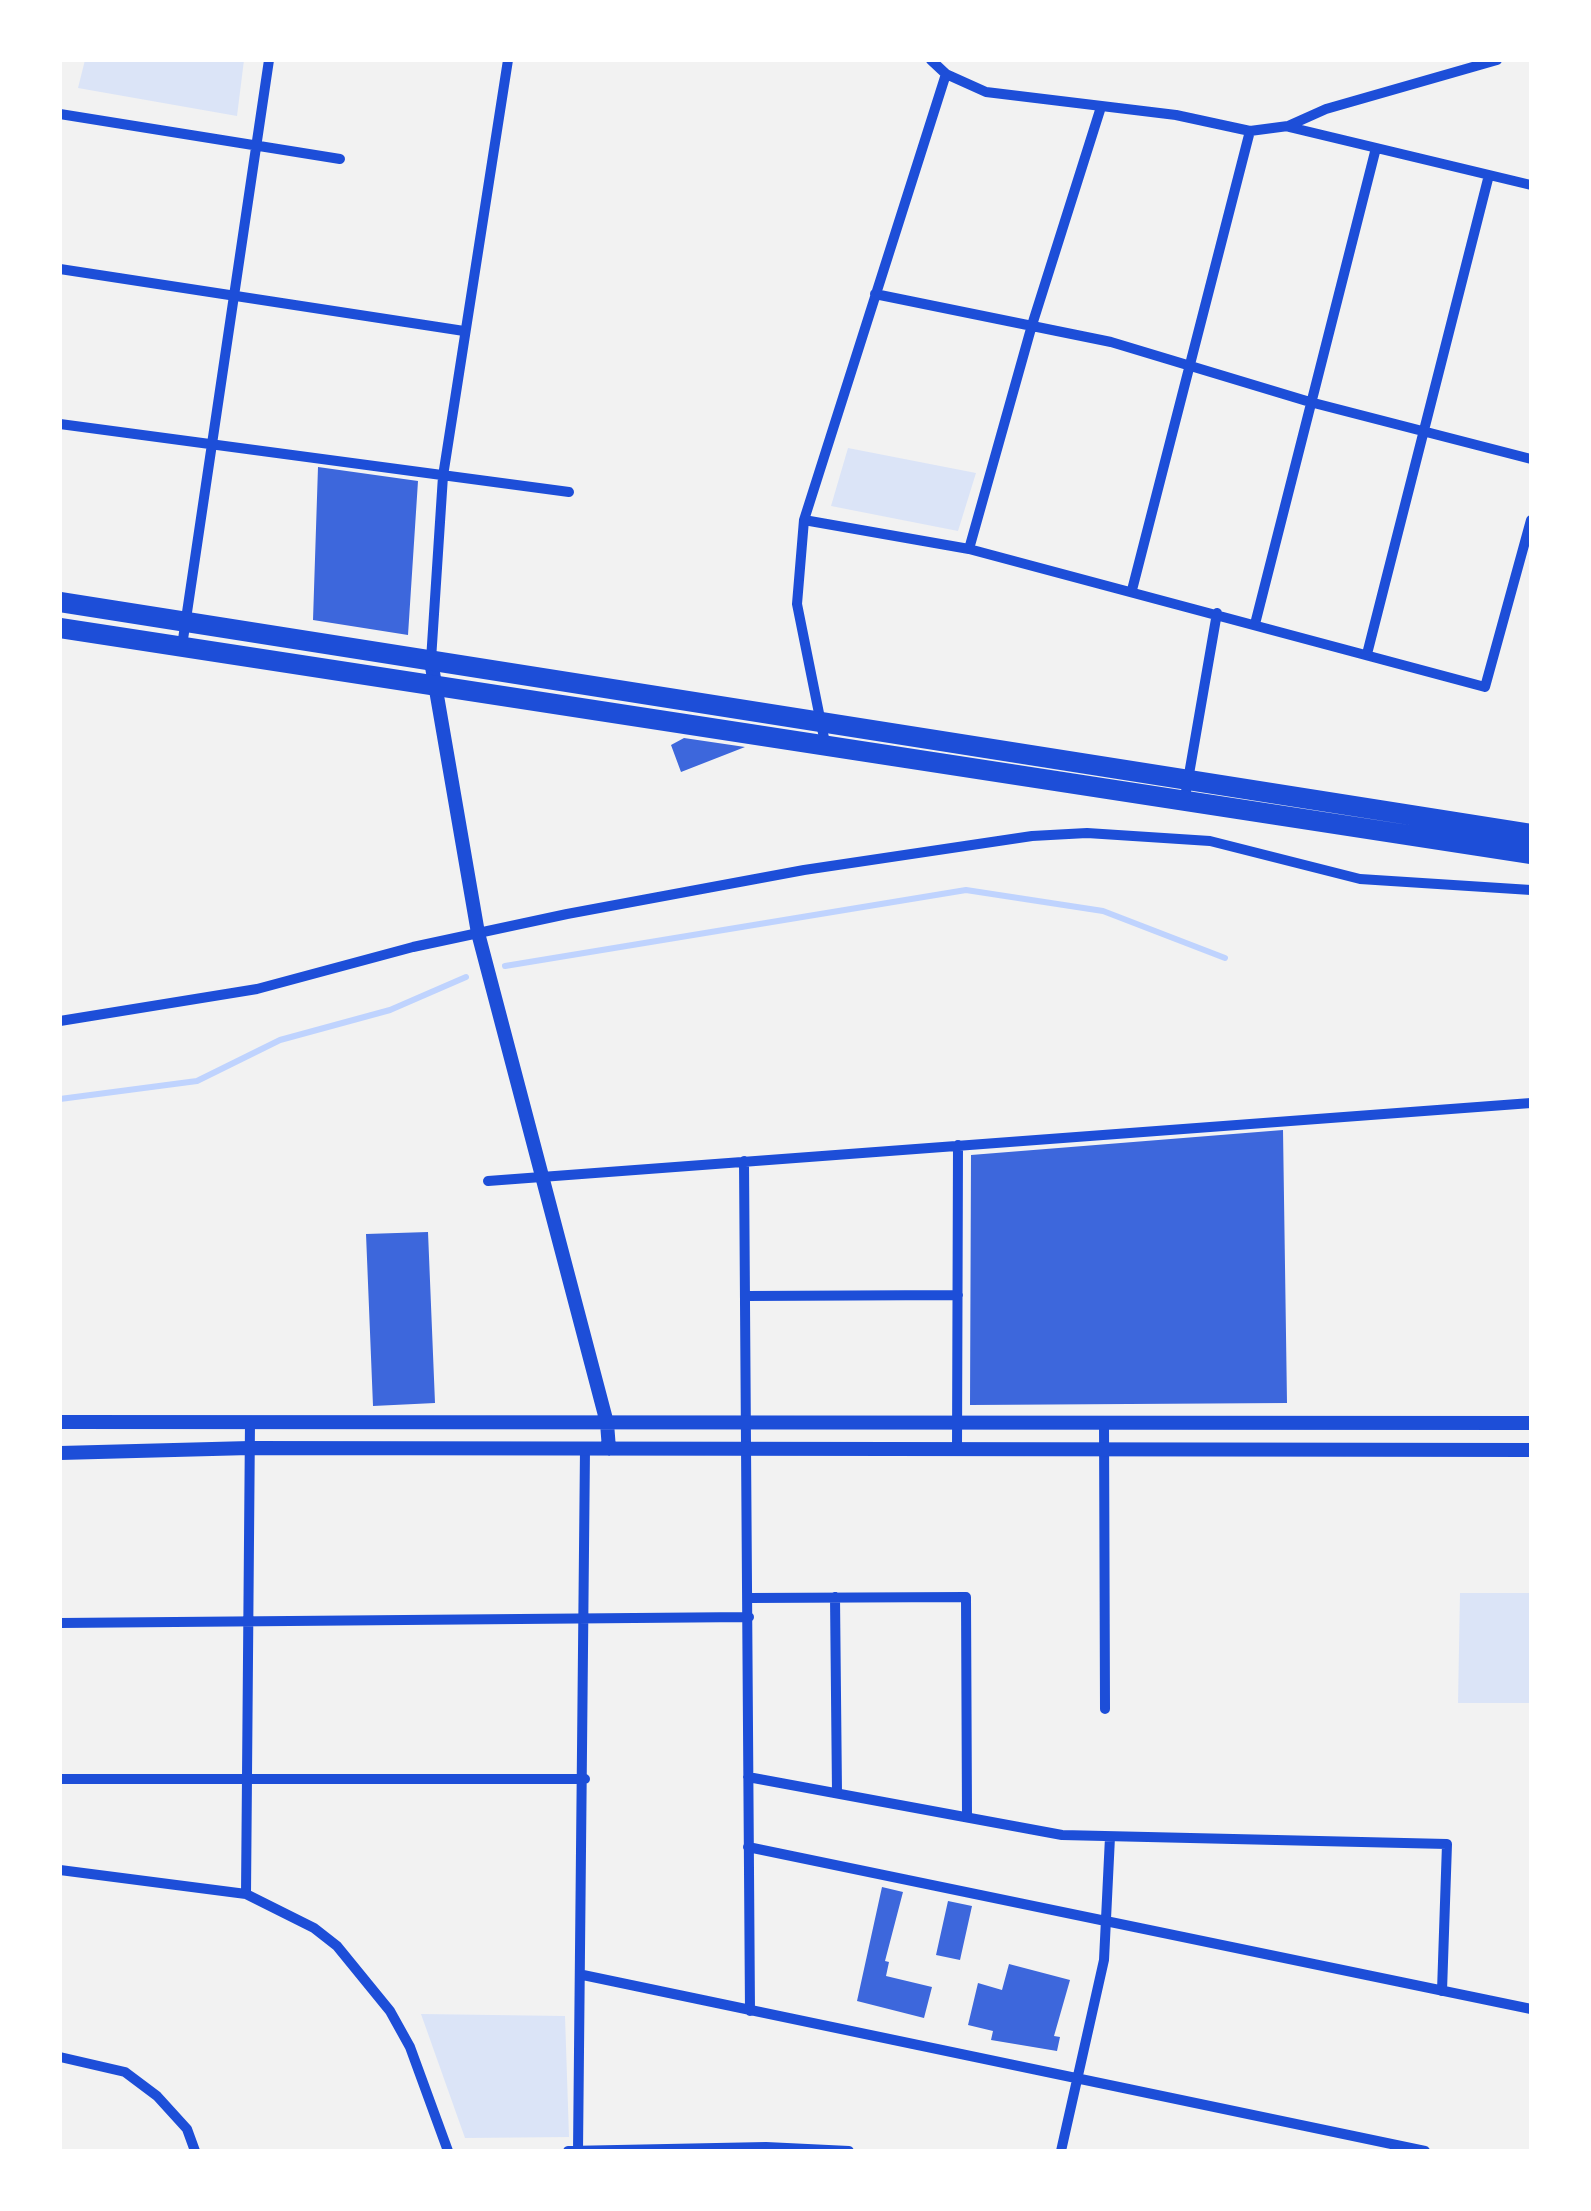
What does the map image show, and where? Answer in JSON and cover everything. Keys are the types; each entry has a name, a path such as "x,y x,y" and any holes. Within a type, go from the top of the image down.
{"highway":[{"path":"60,602 1531,834"},
{"path":"60,628 1531,854"}],"street":[{"path":"182,646 270,60"},
{"path":"508,60 443,476 432,660 478,933 607,1422 609,1449"},
{"path":"932,60 946,74 986,92 1176,115 1250,131 1288,126 1326,109 1497,60"},
{"path":"825,744 798,604 804,520 946,74"},
{"path":"969,549 1032,325 1102,107"},
{"path":"60,114 340,159"},
{"path":"1288,126 1531,185"},
{"path":"1132,590 1250,131"},
{"path":"1254,624 1376,148"},
{"path":"1367,654 1489,175"},
{"path":"60,270 464,330"},
{"path":"874,294 1032,325 1192,364 1310,402 1531,459"},
{"path":"60,424 569,492"},
{"path":"804,520 969,549 1486,687 1531,520"},
{"path":"1184,803 1217,613"},
{"path":"60,1021 257,989 478,933 860,861 1032,836 1087,833 1210,841 1360,879 1531,890"},
{"path":"488,1180 1531,1102"},
{"path":"957,1450 958,1145"},
{"path":"744,1161 750,2011"},
{"path":"747,1296 958,1295"},
{"path":"60,1422 1531,1422"},
{"path":"246,1894 250,1422"},
{"path":"1104,1422 1104,1710"},
{"path":"60,1454 250,1448 1531,1450"},
{"path":"578,2151 585,1779 585,1449"},
{"path":"749,1598 966,1598 967,1817"},
{"path":"835,1598 837,1793"},
{"path":"60,1623 748,1617"},
{"path":"748,1777 1062,1835 1447,1844 1442,1991"},
{"path":"60,1779 585,1779"},
{"path":"1061,2151 1104,1960 1110,1837"},
{"path":"748,1847 1531,2008"},
{"path":"60,1870 246,1894 314,1928 363,1975 410,2047 448,2151"},
{"path":"582,1975 1426,2151"},
{"path":"60,2058 125,2072 157,2096 187,2129 195,2151"},
{"path":"568,2151 766,2146 848,2151"}],"shaded area":[{"path":"85,60 244,60 237,116 78,88"},
{"path":"848,448 976,473 958,531 831,506"},
{"path":"1460,1593 1531,1593 1531,1703 1458,1703"},
{"path":"421,2014 565,2016 569,2137 465,2138"}],"building":[{"path":"318,467 418,481 408,635 313,620"},
{"path":"684,738 745,747 681,772 671,745"},
{"path":"1283,1130 1287,1403 970,1405 971,1155"},
{"path":"428,1232 435,1403 373,1406 366,1234"},
{"path":"882,1887 903,1892 885,1961 889,1962 886,1976 932,1987 924,2018 857,2001"},
{"path":"948,1901 972,1906 960,1960 936,1955"},
{"path":"1009,1964 1070,1980 1054,2036 1060,2037 1057,2051 991,2040 993,2031 968,2025 978,1983 1002,1990"}],"waterway":[{"path":"505,966 966,890 1103,911 1225,958"},
{"path":"60,1099 197,1081 280,1040 390,1010 466,977"}]}
